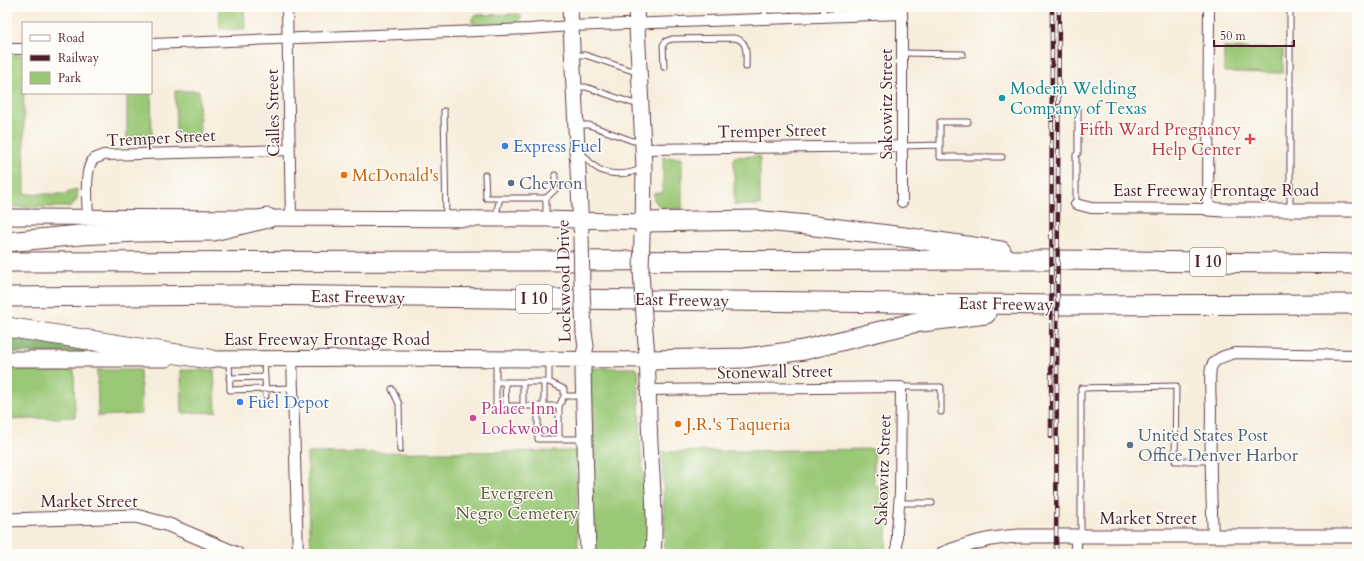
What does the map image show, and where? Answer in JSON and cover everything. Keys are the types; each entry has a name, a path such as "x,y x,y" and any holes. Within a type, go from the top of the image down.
{"highway":[{"path":"7,242 80,235 138,232 213,231 268,218"},
{"path":"643,229 755,220 951,243 1060,260"},
{"name":"East Freeway","path":"7,262 1060,260 1357,264"},
{"name":"East Freeway","path":"7,297 241,295 1060,305 1357,304"},
{"path":"1287,304 1357,310"},
{"path":"648,360 745,358 804,350 913,323 1060,305"},
{"path":"7,327 209,359"}],"main road":[{"name":"Lockwood Drive","path":"570,7 578,148 584,333 586,346 582,359 588,554"},
{"path":"636,7 644,167 641,271 648,360 650,443 654,506 653,554"},
{"path":"7,217 495,218 581,220 643,229"},
{"name":"East Freeway Frontage Road","path":"7,359 549,358 648,360"}],"street":[{"name":"Calles Street","path":"287,7 291,218"},
{"path":"1208,209 1209,7"},
{"path":"152,44 530,30 571,26 765,19 823,12 902,11"},
{"name":"Sakowitz Street","path":"902,11 902,202"},
{"path":"7,49 22,49"},
{"name":"Tremper Street","path":"643,145 902,146"},
{"name":"Tremper Street","path":"88,218 87,176 89,167 94,160 103,155 289,150"},
{"name":"East Freeway Frontage Road","path":"1076,204 1091,208 1357,210"},
{"path":"1213,536 1210,461 1211,368 1215,361 1222,357 1236,353 1357,355"},
{"path":"292,358 298,554"},
{"name":"Sakowitz Street","path":"897,554 897,531 900,503 901,387"},
{"name":"Stonewall Street","path":"648,390 901,387"},
{"name":"Market Street","path":"7,520 136,516 169,525 237,554"},
{"name":"Market Street","path":"942,554 973,542 1019,536 1357,536"},
{"path":"1076,554 1079,536"}],"lane":[{"path":"764,7 765,19"},
{"path":"1290,7 1290,210"},
{"path":"664,67 663,45 666,41 672,39 733,38 741,40 745,44 746,67"},
{"path":"902,53 963,54"},
{"path":"573,55 585,55 630,70 640,71"},
{"path":"574,87 586,87 632,103 642,104"},
{"path":"1076,204 1078,109"},
{"path":"444,111 446,219"},
{"path":"968,122 940,122 940,157 1002,157"},
{"path":"577,126 590,125 643,145"},
{"path":"902,146 940,145"},
{"path":"578,148 593,166 612,173 624,174 635,172 644,167"},
{"path":"485,175 486,198 546,198 555,190 555,175"},
{"path":"495,218 500,198"},
{"path":"546,198 546,219"},
{"path":"228,358 230,390 293,388"},
{"path":"264,358 266,396"},
{"path":"496,358 496,406 559,406"},
{"path":"549,358 541,406 538,439 584,439"},
{"path":"229,378 265,377"},
{"path":"496,382 546,382 564,389 564,396 559,406 559,439"},
{"path":"505,382 506,406"},
{"path":"523,382 523,406"},
{"path":"901,387 941,386 941,412"},
{"path":"1079,536 1081,388 1176,386 1175,461 1210,461"},
{"path":"392,389 400,404 400,450"},
{"path":"564,396 583,396"},
{"path":"900,503 932,503"}],"green space":[{"path":"219,7 244,7 245,29 220,29"},
{"path":"519,14 522,17 519,22 472,23 472,18 475,15"},
{"path":"1224,48 1283,49 1283,73 1224,72"},
{"path":"7,55 22,55 25,194 64,194 77,189 77,199 71,207 7,207"},
{"path":"175,91 199,91 200,141 176,141"},
{"path":"127,94 151,94 152,142 127,142"},
{"path":"760,156 760,205 734,205 734,157"},
{"path":"663,157 682,158 682,209 662,209 654,200 654,193 663,193"},
{"path":"7,337 119,351 119,353 7,353"},
{"path":"636,368 638,370 641,454 648,504 648,554 594,554 590,369"},
{"path":"7,370 74,370 75,417 7,420"},
{"path":"97,370 140,370 142,414 98,416"},
{"path":"181,370 214,370 216,412 182,413"},
{"path":"874,449 874,486 891,485 886,550 665,551 662,452"},
{"name":"Evergreen Negro Cemetery","path":"576,451 578,552 575,552 575,554 311,554 307,453"}],"railway":[{"path":"1051,437 1052,7"},
{"path":"1056,554 1059,7"}],"place":[{"name":"Modern Welding Company of Texas","path":"1002,98"},
{"name":"Fifth Ward Pregnancy Help Center","path":"1250,139"},
{"name":"Express Fuel","path":"505,146"},
{"name":"McDonald's","path":"344,175"},
{"name":"Chevron","path":"511,183"},
{"name":"Fuel Depot","path":"240,402"},
{"name":"Palace Inn Lockwood","path":"473,418"},
{"name":"J.R.'s Taqueria","path":"678,424"},
{"name":"United States Post Office Denver Harbor","path":"1130,445"}]}
